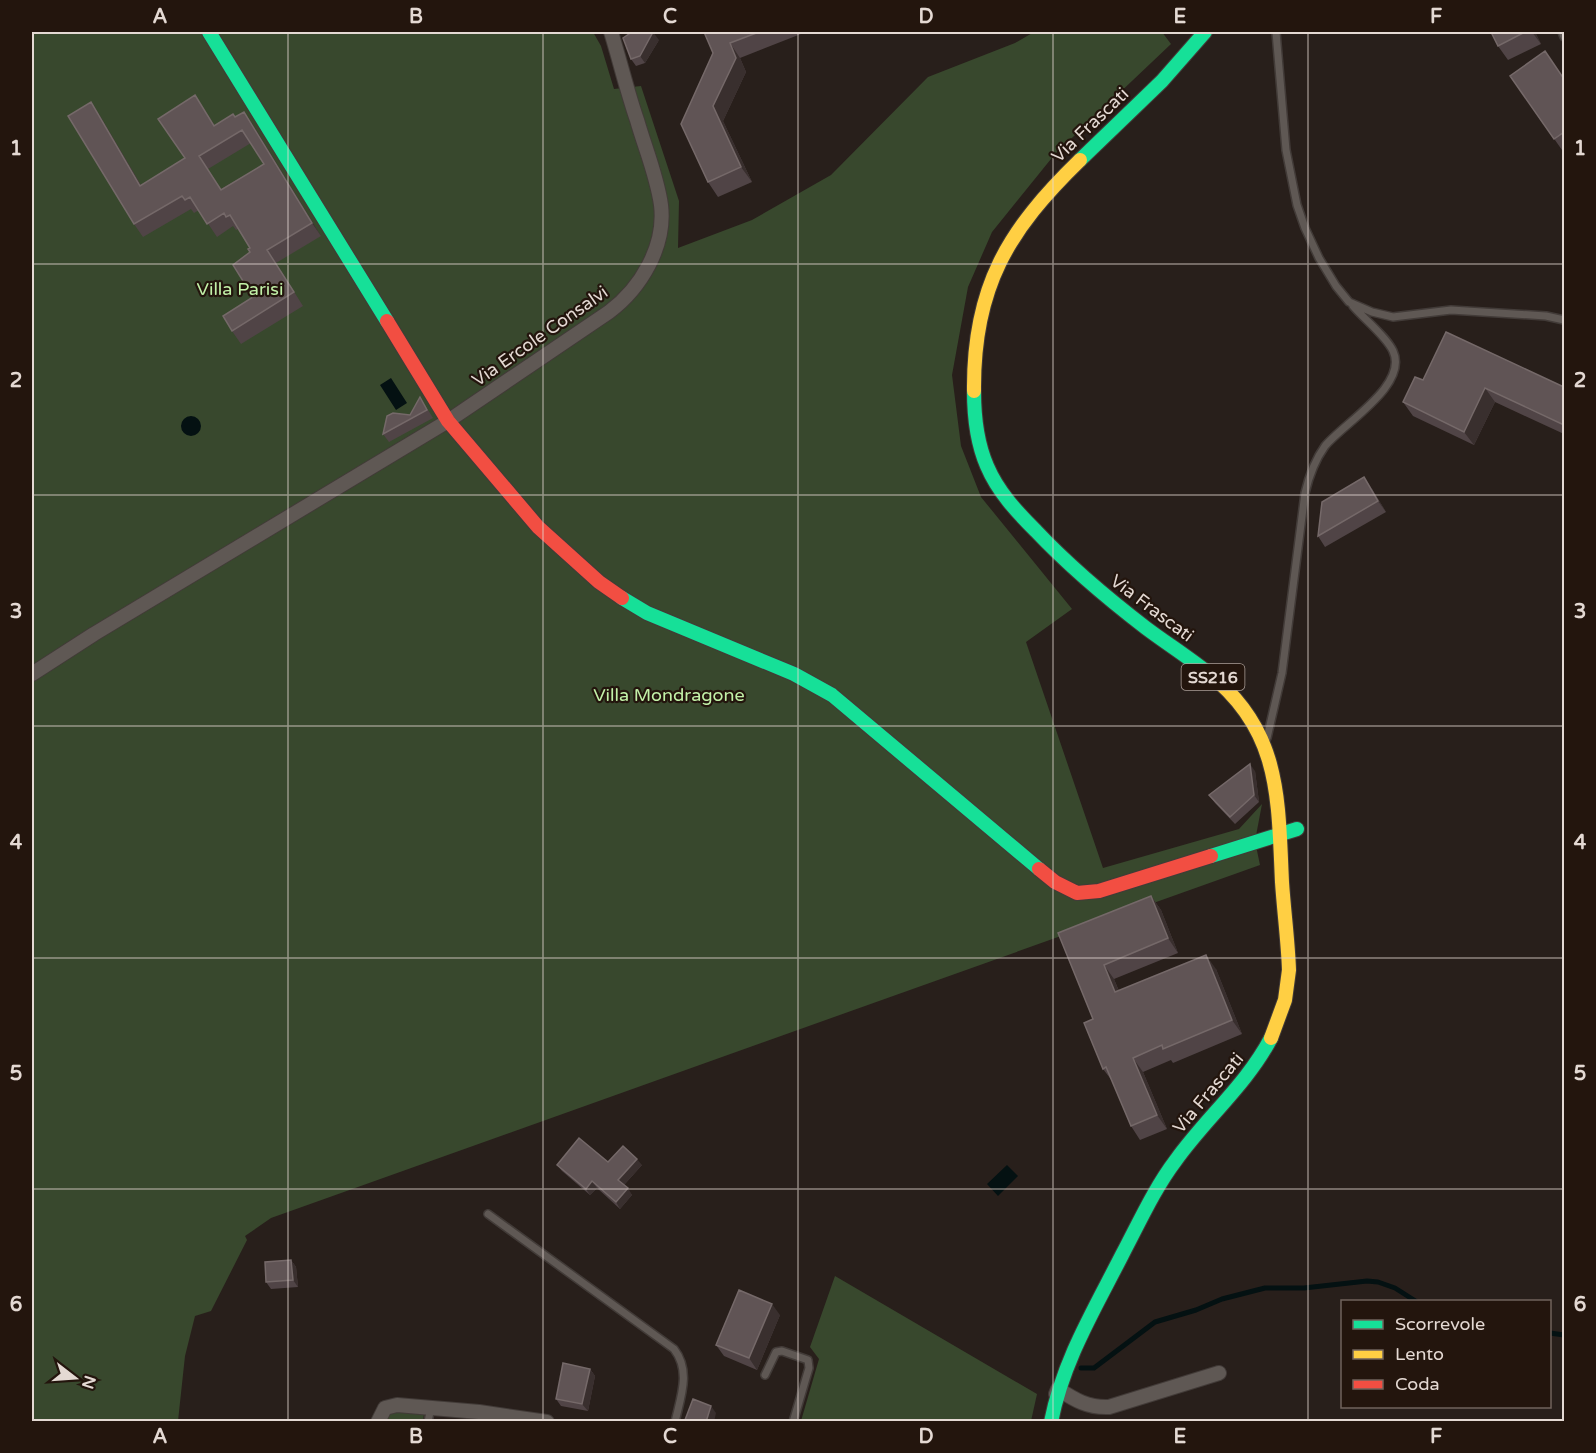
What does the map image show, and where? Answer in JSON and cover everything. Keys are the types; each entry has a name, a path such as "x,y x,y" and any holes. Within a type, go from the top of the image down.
{"main road":[{"path":"209,32 448,421 538,527 608,589 647,613 794,674 832,696 1055,882 1068,890 1084,893 1099,891 1297,829"},
{"name":"Via Frascati","path":"1051,1422 1058,1389 1084,1330 1167,1172 1183,1150 1250,1074 1264,1052 1278,1023 1287,992 1289,968 1274,784 1265,746 1250,717 1229,691 1093,585 1059,555 1012,506 995,482 980,443 975,410 975,356 982,310 991,279 1007,246 1022,223 1051,189 1183,59 1205,32"}],"street":[{"name":"Via Ercole Consalvi","path":"32,674 94,634 448,421 618,305 638,283 651,261 659,237 662,207 611,32"},
{"path":"1046,1422 1058,1389 1078,1402 1095,1407 1109,1407 1220,1373"},
{"path":"378,1422 382,1412 389,1405 431,1407 547,1422"}],"lane":[{"path":"1265,746 1282,673 1305,493 1310,476 1325,447 1385,389 1395,371 1395,359 1391,347 1331,279 1315,252 1297,206 1286,150 1276,32"},
{"path":"1562,32 1564,37"},
{"path":"1349,302 1372,312 1393,316 1451,310 1546,316 1564,320"},
{"path":"488,1214 674,1349 682,1361 684,1375 675,1422"},
{"path":"765,1375 776,1352 782,1351 808,1360 810,1368 793,1422"},
{"path":"428,1422 431,1407"}],"green space":[{"name":"Villa Mondragone","path":"32,32 593,32 601,46 614,89 641,86 679,201 678,248 752,220 831,175 928,77 1015,43 1034,32 1162,32 1171,44 1055,154 992,232 968,287 952,375 961,446 981,497 1072,609 1026,642 1103,868 1239,829 1262,804 1255,841 1260,865 271,1218 245,1236 247,1240 211,1311 195,1316 185,1356 178,1421 32,1421"},
{"path":"835,1276 1037,1394 1031,1421 801,1421 819,1359 810,1347"},
{"path":"392,1411 424,1414 423,1421 383,1422"}],"shaded area":[{"path":"391,378 407,403 396,410 380,385"},
{"path":"187,416 195,416 201,422 201,430 195,436 187,436 181,430 181,422"},
{"path":"1007,1165 1018,1176 998,1196 987,1184"}],"building":[{"path":"632,32 653,32 640,56 631,59 623,38"},
{"path":"704,32 759,32 730,43 736,58 713,106 741,167 708,182 681,124 713,53"},
{"path":"1491,32 1525,32 1498,46"},
{"path":"1545,51 1564,79 1564,132 1554,139 1510,76"},
{"path":"195,95 214,126 233,114 235,117 244,112 312,223 267,250 294,292 232,331 223,316 253,297 233,265 250,252 248,249 250,248 230,215 226,217 224,213 207,224 190,197 185,200 182,196 134,224 68,116 91,102 140,186 185,158 158,119","holes":["242,130 264,164 221,190 199,156"]},
{"path":"1446,332 1564,387 1564,425 1485,388 1464,432 1403,402 1415,377 1423,380"},
{"path":"420,397 427,410 383,434 387,416 393,413 410,415"},
{"path":"1364,477 1378,501 1318,536 1322,502"},
{"path":"1250,764 1254,795 1230,817 1209,795"},
{"path":"1151,896 1168,938 1104,965 1115,992 1206,955 1232,1020 1163,1049 1162,1045 1133,1058 1157,1115 1131,1126 1106,1067 1103,1069 1084,1023 1093,1019 1058,933"},
{"path":"579,1138 608,1162 623,1146 637,1159 618,1180 628,1188 616,1202 592,1181 586,1189 557,1165"},
{"path":"291,1260 293,1280 266,1282 265,1262"},
{"path":"739,1290 772,1304 749,1358 716,1345"},
{"path":"563,1363 590,1369 582,1404 556,1399"},
{"path":"693,1399 711,1406 706,1422 685,1420"}],"waterway":[{"path":"1081,1368 1094,1368 1155,1322 1196,1310 1222,1299 1265,1288 1304,1288 1367,1281 1395,1288 1414,1300"},
{"path":"1551,1333 1564,1335"}],"traffic: fast":[{"path":"209,32 387,321"},
{"path":"1080,160 1162,81 1205,32"},
{"path":"974,391 981,448 991,475 1008,501 1089,582 1146,628 1208,673"},
{"path":"622,598 647,613 794,674 832,695 1039,869"},
{"path":"1211,856 1297,829"},
{"path":"1051,1422 1063,1378 1080,1336 1154,1194 1188,1145 1250,1071 1271,1038"}],"traffic: slow":[{"path":"974,391 975,354 980,321 988,291 1000,263 1015,236 1033,211 1080,160"},
{"path":"1208,673 1232,695 1250,718 1271,767 1276,794 1289,970 1285,1000 1271,1038"}],"traffic: jam":[{"path":"387,321 448,421 538,527 599,582 622,598"},
{"path":"1039,869 1055,882 1077,893 1099,891 1211,856"}],"park label":[{"name":"Villa Parisi","path":"240,289"}]}
